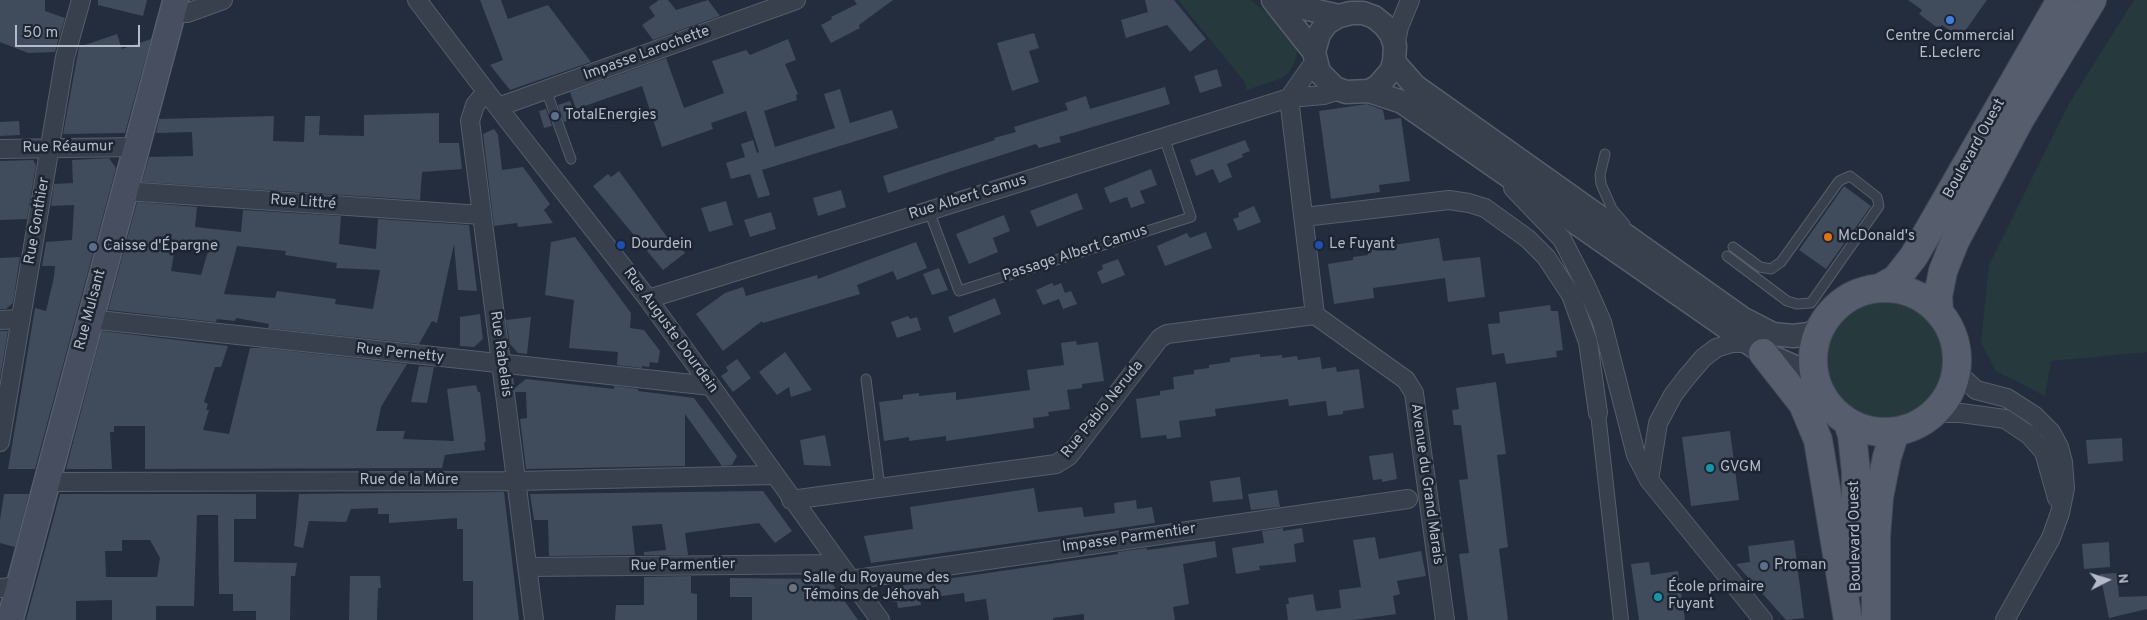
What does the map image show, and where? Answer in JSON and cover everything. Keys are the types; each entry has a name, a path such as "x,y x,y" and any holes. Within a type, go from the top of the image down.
{"main road":[{"name":"Boulevard Ouest","path":"1880,288 1896,279 1914,256 2061,0"},
{"name":"Boulevard Ouest","path":"1939,312 1938,296 1943,272 1967,220 2020,119 2092,0"},
{"name":"Rue Mulsant","path":"10,620 9,587 45,482 174,6"},
{"path":"1880,288 1893,288 1918,296 1939,312 1950,328 1956,346 1957,372 1953,387 1935,413 1916,426 1895,432 1871,431 1848,423 1827,403 1814,375 1814,351 1821,328 1840,303 1859,293 1880,288"},
{"path":"1756,348 1803,404 1818,440 1848,620"},
{"name":"Boulevard Ouest","path":"1848,423 1852,435 1856,472 1855,566 1858,620"},
{"name":"Boulevard Ouest","path":"1876,620 1876,537 1879,498 1887,457 1895,432"}],"street":[{"name":"Rue Gonthier","path":"0,442 65,57 81,0"},
{"path":"174,6 187,13 223,0"},
{"name":"Rue Auguste Dourdein","path":"417,0 486,92 648,299 791,500 880,620"},
{"name":"Impasse Larochette","path":"498,107 796,0"},
{"path":"1273,0 1315,56 1326,80 1339,90 1358,93 1369,91 1386,80 1394,54 1399,27 1410,0"},
{"path":"1286,0 1308,9 1352,9 1374,17 1391,34 1394,54 1415,86 1742,318 1773,334 1793,336 1808,334 1821,328"},
{"path":"1316,315 1289,98 1315,56 1319,34 1328,23 1352,9"},
{"name":"Rue Albert Camus","path":"648,299 1289,98 1324,95 1339,90"},
{"path":"1369,91 1402,102 1756,348 1814,375"},
{"name":"Rue Rabelais","path":"486,92 475,106 470,121 501,365 518,481 534,620"},
{"name":"Rue Réaumur","path":"0,149 135,147"},
{"path":"1482,158 1562,240 1602,322 1636,455 1650,480 1763,620"},
{"name":"Rue Littré","path":"124,191 482,215"},
{"path":"1304,217 1449,200 1469,203 1485,208 1528,239 1546,257 1572,295 1588,342 1598,413 1621,620"},
{"name":"Rue Pablo Neruda","path":"791,500 1063,462 1160,338 1167,334 1316,315"},
{"name":"Avenue du Grand Marais","path":"1316,315 1406,380 1414,393 1445,620"},
{"path":"0,320 21,319"},
{"name":"Rue Pernetty","path":"89,320 711,386"},
{"path":"1650,480 1658,423 1673,395 1686,378 1703,358 1716,348 1732,343 1756,348"},
{"path":"1957,372 1976,390 2007,398 2024,407 2051,432 2059,447 2063,462 2065,488 2060,513 2051,538 2005,620"},
{"path":"1935,413 1961,413 2005,419 2030,435 2044,452 2060,513"},
{"name":"Rue de la Mûre","path":"45,482 518,481 774,475"},
{"name":"Impasse Parmentier","path":"850,580 1408,499"},
{"name":"Rue Parmentier","path":"528,567 838,564"}],"lane":[{"path":"546,90 571,159"},
{"name":"Passage Albert Camus","path":"929,211 959,290 968,288 1191,217 1164,137"},
{"path":"1605,154 1600,175 1612,209 1647,249"},
{"path":"1727,256 1787,301 1797,304 1811,303 1878,206 1877,197 1850,176 1839,181 1781,262 1771,269 1760,267 1733,247"},
{"path":"866,379 880,487"}],"green space":[{"path":"1178,0 1250,0 1291,30 1298,46 1295,62 1289,72 1282,78 1247,90 1244,81"},
{"path":"2134,0 2147,0 2147,352 2051,361 2045,396 1996,371 1981,343 1989,265 2070,102"},
{"path":"1885,297 1909,302 1929,315 1942,335 1947,359 1942,383 1929,403 1909,416 1885,421 1861,416 1841,403 1828,383 1823,359 1828,335 1841,315 1861,302"}],"building":[{"path":"0,0 45,0 45,11 65,18 55,52 28,53 0,42"},
{"path":"98,0 147,0 143,16 98,5"},
{"path":"480,0 501,0 508,19 548,5 591,62 510,90 490,65 503,60"},
{"path":"659,0 668,0 676,10 708,0 720,16 653,40 642,25 655,16 649,7"},
{"path":"854,0 893,0 859,25 860,28 831,43 821,25 832,19 831,17 857,4"},
{"path":"1145,0 1174,0 1206,39 1190,52 1167,25 1126,38 1121,20 1148,12"},
{"name":"Centre Commercial E.Leclerc","path":"1908,0 1987,0 1960,38 1942,25 1939,29 1919,14 1922,10"},
{"path":"1034,33 1039,48 1029,51 1039,82 1012,91 997,43"},
{"path":"117,34 122,49 151,39 125,133 63,134 79,47"},
{"path":"788,39 796,60 785,64 798,94 796,95 797,100 764,111 775,147 835,128 824,94 840,89 850,123 892,110 898,128 762,170 770,195 758,198 750,174 731,179 726,163 745,157 741,144 753,140 757,153 759,152 746,111 711,123 713,129 662,147 642,86 576,109 570,92 666,58 684,108 724,93 712,61 746,50 750,55"},
{"path":"1217,69 1222,86 1200,93 1194,76"},
{"path":"1165,87 1170,104 1059,137 1061,142 1039,148 1036,144 888,193 883,176 1016,132 1014,127 1068,110 1065,103 1086,96 1090,109"},
{"path":"570,101 576,118 564,122 558,105"},
{"path":"1367,104 1383,110 1385,120 1401,118 1410,181 1379,185 1380,192 1331,199 1319,111"},
{"path":"546,109 552,126 544,128 539,111"},
{"path":"439,113 439,143 459,143 462,169 422,172 420,200 142,182 149,157 193,156 192,132 156,133 159,119 274,116 273,141 304,142 305,116 320,116 319,135 364,136 364,115"},
{"path":"19,121 20,135 0,136 0,122"},
{"path":"494,129 498,135 502,170 523,167 550,204 544,210 553,223 518,227 517,223 494,226 483,134"},
{"path":"1245,140 1250,151 1242,154 1243,157 1227,164 1232,177 1219,183 1213,169 1196,176 1190,160"},
{"path":"109,158 116,168 35,469 8,469 35,308 46,311 54,277 55,266 42,266 46,242 72,240 74,205 51,206 54,184 73,183 72,160"},
{"path":"33,160 36,165 27,219 0,220 0,161"},
{"path":"1151,169 1157,185 1140,191 1145,203 1131,208 1127,197 1110,203 1104,188"},
{"path":"619,171 667,237 671,234 685,253 663,270 593,186 608,174 611,177"},
{"name":"McDonald's","path":"1844,186 1871,206 1826,269 1799,250"},
{"path":"841,190 846,207 818,216 813,198"},
{"path":"1077,193 1083,209 1037,227 1030,211"},
{"path":"726,201 733,225 709,232 701,208"},
{"path":"137,202 197,207 195,227 241,232 243,210 341,216 339,244 376,249 378,219 469,225 477,291 458,290 454,244 437,323 432,321 419,344 268,328 269,324 236,318 235,321 217,319 216,322 108,310","holes":["176,242 209,248 201,275 171,271","237,246 286,251 285,255 337,263 336,268 380,270 373,309 335,304 336,299 277,291 275,298 224,294"]},
{"path":"1254,206 1261,222 1238,231 1233,219 1239,217 1238,213"},
{"path":"771,212 776,229 750,237 744,220"},
{"path":"1004,215 1010,231 993,238 998,252 969,264 956,234"},
{"path":"1206,232 1212,248 1165,266 1157,246 1187,233 1190,238"},
{"path":"575,237 631,313 630,328 644,330 660,351 658,363 650,362 649,367 642,366 642,368 617,365 618,352 569,348 574,300 545,295 551,242"},
{"path":"1439,238 1443,261 1480,257 1485,297 1448,302 1445,278 1373,288 1374,298 1334,304 1328,264 1353,260 1353,257 1368,255 1367,249"},
{"path":"916,242 927,268 897,280 893,271 857,285 860,294 763,323 762,321 723,351 696,314 725,293 743,287 746,296 817,275 818,279"},
{"path":"20,257 13,303 6,309 0,309 0,258"},
{"path":"1118,259 1125,275 1102,284 1097,272 1103,269 1102,265"},
{"path":"939,268 948,290 932,295 923,274"},
{"path":"1052,283 1054,286 1061,283 1065,293 1071,291 1077,304 1063,309 1059,299 1043,305 1036,290"},
{"path":"995,298 1001,314 954,333 948,317"},
{"path":"1550,305 1551,311 1558,311 1563,350 1556,351 1557,357 1506,364 1504,353 1492,355 1488,324 1500,323 1499,312"},
{"path":"480,314 483,339 474,347 460,346 460,317"},
{"path":"908,316 910,319 917,317 921,330 897,338 891,322"},
{"path":"531,317 527,354 518,353 510,344 506,320"},
{"path":"0,331 8,331 0,378"},
{"path":"102,331 228,346 221,367 215,367 204,402 208,404 206,410 209,410 203,430 229,434 250,348 263,348 407,364 381,407 376,431 405,431 403,439 454,441 447,389 476,385 478,392 480,392 486,442 484,442 485,450 445,455 442,468 145,469 145,426 114,426 114,432 110,432 112,469 66,469"},
{"path":"1076,341 1077,345 1098,342 1104,381 1082,384 1082,388 1067,390 1070,409 1048,412 1049,416 1033,418 1034,428 946,441 946,436 909,441 909,437 884,441 879,402 903,399 903,395 919,393 919,396 956,392 956,400 1030,390 1027,370 1064,365 1061,343"},
{"path":"785,352 812,390 791,397 789,387 777,395 759,372"},
{"path":"1260,354 1260,357 1282,355 1282,358 1297,356 1298,360 1320,357 1322,369 1336,367 1337,372 1359,369 1364,408 1343,411 1343,414 1328,416 1326,401 1289,406 1288,399 1215,409 1216,416 1179,421 1181,437 1167,439 1166,435 1141,438 1136,399 1160,395 1160,391 1174,389 1173,377 1194,374 1194,370 1209,368 1209,365 1230,362 1230,358"},
{"path":"737,359 751,378 733,392 721,376 728,371 726,367"},
{"path":"419,366 434,367 427,403 411,402"},
{"path":"526,379 614,389 614,386 694,398 737,456 732,465 722,466 685,414 685,466 526,469 520,419 527,418 526,392 515,392 515,388"},
{"path":"1496,382 1506,454 1497,455 1508,547 1499,549 1508,620 1468,620 1459,554 1469,553 1459,480 1468,479 1461,425 1454,425 1452,410 1459,409 1456,388"},
{"name":"GVGM","path":"1730,431 1739,500 1691,506 1682,437"},
{"path":"825,435 831,466 804,465 800,440"},
{"path":"2122,438 2123,461 2088,464 2086,440"},
{"path":"1393,453 1397,479 1382,482 1382,479 1373,480 1369,456"},
{"path":"1240,477 1243,499 1213,502 1210,481"},
{"path":"1034,488 1038,512 1082,507 1084,517 1115,513 1114,503 1136,500 1137,509 1152,507 1155,523 871,563 864,536 913,529 910,507"},
{"path":"1277,490 1280,507 1251,510 1248,494"},
{"path":"763,491 792,531 775,543 759,523 685,533 688,555 644,555 644,552 666,550 662,524 632,526 635,555 549,556 548,520 534,520 530,494"},
{"path":"504,492 519,620 473,620 473,581 463,581 463,529 457,529 457,518 389,523 389,514 378,514 378,508 351,509 346,522 309,521 303,548 294,546 299,494"},
{"path":"4,494 29,494 15,547 0,543 0,520"},
{"path":"60,494 256,494 256,519 234,519 234,562 297,563 295,576 291,576 290,620 256,620 256,611 233,611 233,594 219,594 218,515 197,515 194,606 156,606 156,620 112,620 112,600 76,601 76,620 26,620","holes":["122,540 150,540 160,558 157,577 106,577 105,551 122,551"]},
{"path":"1283,528 1283,531 1302,528 1304,542 1294,544 1296,562 1259,566 1260,570 1236,574 1232,548 1264,543 1262,531"},
{"path":"1375,537 1379,559 1421,551 1426,576 1397,581 1400,594 1393,596 1396,614 1354,620 1288,620 1286,604 1289,604 1288,598 1313,594 1316,611 1341,608 1339,590 1361,587 1353,540"},
{"path":"1794,540 1804,618 1786,620 1736,564 1750,562 1748,546"},
{"path":"1215,541 1217,557 1183,564 1189,604 1173,607 1175,620 1084,620 1084,614 1053,618 1053,620 989,620 986,599 965,602 964,593 920,599 921,605 898,608 897,602 893,602 891,587 1118,554 1118,552"},
{"path":"2109,542 2110,567 2084,569 2082,544"},
{"name":"École primaire Fuyant","path":"1649,562 1651,575 1678,571 1685,620 1639,620 1631,564"},
{"path":"2117,573 2119,597 2147,596 2147,609 2109,618 2100,574"},
{"path":"350,576 380,576 381,588 378,588 377,620 349,620"},
{"path":"691,576 691,593 697,594 697,620 615,620 616,605 644,605 644,577"},
{"path":"730,578 829,579 858,620 752,620 752,597 730,597"}],"place":[{"name":"Centre Commercial E.Leclerc","path":"1950,20"},
{"name":"TotalEnergies","path":"555,116"},
{"name":"McDonald's","path":"1828,237"},
{"name":"Dourdein","path":"621,245"},
{"name":"Le Fuyant","path":"1319,245"},
{"name":"Caisse d'Épargne","path":"93,247"},
{"name":"GVGM","path":"1710,468"},
{"name":"Proman","path":"1764,566"},
{"name":"Salle du Royaume des Témoins de Jéhovah","path":"793,588"},
{"name":"École primaire Fuyant","path":"1658,597"}]}
